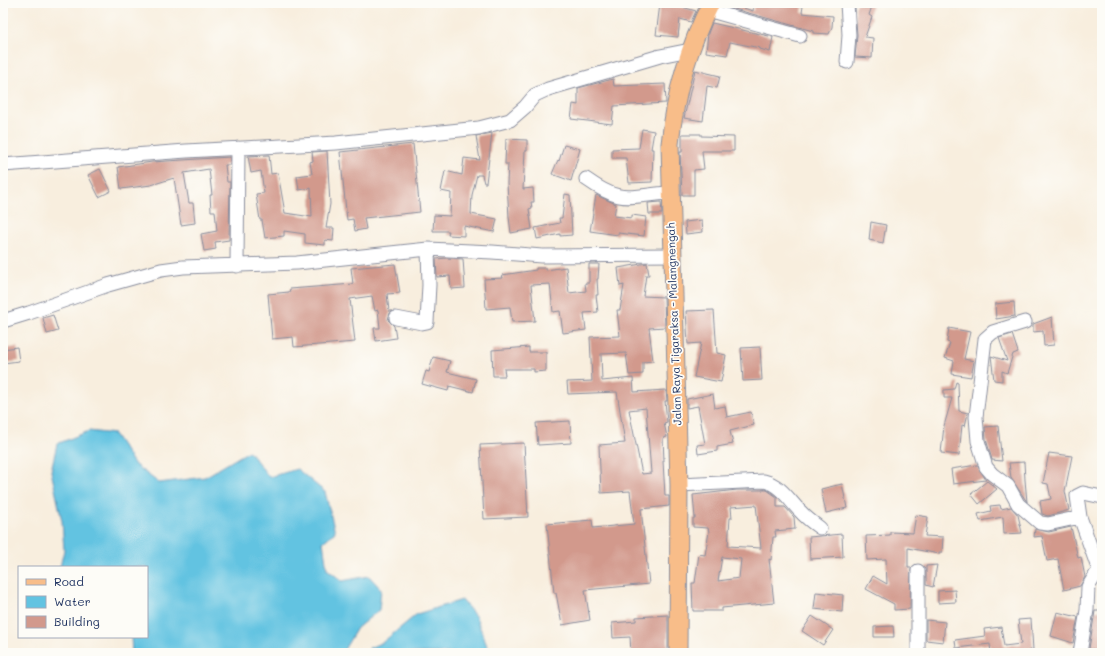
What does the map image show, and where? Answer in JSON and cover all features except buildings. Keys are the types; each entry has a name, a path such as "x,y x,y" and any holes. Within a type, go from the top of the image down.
{"main road":[{"name":"Jalan Raya Tigaraksa - Malangnengah","path":"678,653 679,485 670,144 673,114 690,50 709,7"}],"street":[{"path":"847,3 849,35 847,62"},
{"path":"709,7 800,36"},
{"path":"3,165 170,152 336,144 486,126 503,123 515,117 541,91 648,60 690,50"},
{"path":"237,266 238,148"},
{"path":"586,179 615,196 636,197 671,193"},
{"path":"396,318 422,323 426,322 429,285 428,249"},
{"path":"3,321 108,285 160,270 183,267 297,263 428,249 542,256 672,255"},
{"path":"1025,322 993,332 985,339 982,376 976,417 978,445 989,470 1005,483 1016,501 1035,520 1048,524 1080,517"},
{"path":"679,485 764,481 770,483 782,492 802,513 820,528"},
{"path":"1080,653 1087,610 1088,587 1098,571 1098,568 1080,517 1078,494 1087,493 1102,497"},
{"path":"918,571 918,653"}],"water":[{"path":"89,431 114,434 135,465 159,483 205,477 249,451 269,477 297,469 325,492 335,532 323,542 327,569 342,581 369,576 381,589 379,610 357,628 342,653 132,653 131,638 148,638 148,566 60,566 64,550 62,521 51,471 57,444"},
{"path":"462,600 476,617 487,646 494,653 372,653 369,648 383,642 417,614"}]}
